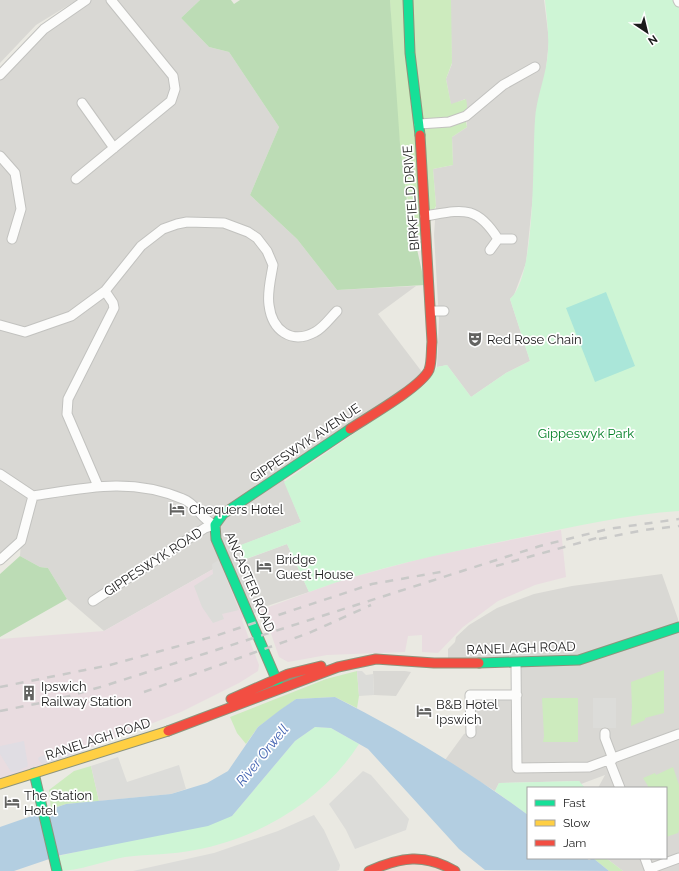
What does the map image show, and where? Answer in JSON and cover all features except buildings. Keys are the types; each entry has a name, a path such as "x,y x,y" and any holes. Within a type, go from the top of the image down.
{"main road":[{"name":"BIRKFIELD DRIVE","path":"408,0 413,82 419,124 431,311 431,364 425,376 412,387"},
{"name":"GIPPESWYK AVENUE","path":"215,525 223,514 412,387"},
{"name":"ANCASTER ROAD","path":"215,525 214,530 216,539 280,688"},
{"name":"RANELAGH ROAD","path":"0,784 203,718 338,667 376,659 434,663 560,662 584,659 679,627"},
{"name":"RANELAGH ROAD","path":"169,729 276,678 330,664 359,663"},
{"path":"34,773 56,865"},
{"path":"369,871 401,859 414,857 438,862 455,871"}],"street":[{"path":"0,75 44,29 86,0"},
{"path":"76,179 170,101 175,89 173,76 111,0"},
{"path":"419,124 448,122 462,118 474,110 503,85 535,67"},
{"path":"82,103 114,148"},
{"path":"0,156 16,173 21,209 12,239"},
{"path":"425,216 473,213 486,222 498,239"},
{"path":"0,325 24,332 71,316 105,291 140,246 163,229 187,222 224,223 248,232 257,238 267,250 273,265 269,305 276,328 288,335 304,336 315,332 337,311"},
{"path":"490,250 498,239 512,238"},
{"path":"98,486 67,414 66,408 68,398 114,308 114,303 105,291"},
{"path":"431,311 444,311"},
{"path":"0,474 33,496 21,541 0,560"},
{"name":"ANCASTER ROAD","path":"33,496 98,486 115,485 170,494 191,503 205,520 215,525"},
{"name":"GIPPESWYK ROAD","path":"93,601 205,528 215,525"},
{"path":"516,663 518,768 590,767 679,734"},
{"path":"470,733 470,695 517,695"},
{"path":"605,732 605,738 620,787"},
{"path":"645,859 649,869 679,858"}],"shaded area":[{"path":"0,0 77,0 36,25 0,63"},
{"path":"86,0 200,0 181,18 209,47 229,52 279,127 250,195 297,239 337,290 416,286 378,314 425,376 282,475 301,522 239,546 244,560 287,544 309,592 261,608 250,617 222,564 104,631 67,599 48,568 40,567 20,556 21,541 0,560 0,75 9,64"},
{"path":"450,0 544,0 549,40 526,263 514,295 510,299 530,361 506,373 471,397 447,365 437,367 439,320 434,235 436,206 433,169 453,165 452,137 467,127 465,99 451,105 446,79 452,64"},
{"path":"606,292 635,366 595,382 566,308"},
{"path":"561,530 566,577 535,585 498,601 463,627 438,653 422,652 422,635 408,636 405,652 327,655 288,662 279,657 264,613 258,611 342,580 431,556"},
{"path":"219,560 239,610 222,614 224,619 213,623 202,607 194,586 213,574 212,564"},
{"path":"222,564 245,615 242,620 259,665 258,671 239,683 181,712 79,752 0,779 0,639 104,631"},
{"path":"662,574 678,619 679,627 679,871 623,871 607,859 667,859 667,787 599,787 605,775 581,784 579,781 499,783 495,791 445,760 464,734 470,732 470,695 516,695 516,663 448,663 448,649 455,642 456,637 469,625 497,608 534,594 572,586"},
{"path":"357,671 362,671 366,675 373,674 374,695 359,696"},
{"path":"373,671 411,672 396,696 374,695"},
{"path":"593,698 616,698 616,728 593,728"},
{"path":"24,741 28,766 16,772 11,772 0,754 0,746"},
{"path":"78,744 83,747 84,751 42,764 38,759 39,757"},
{"path":"118,757 127,782 179,765 186,789 171,794 99,801 91,766"},
{"path":"363,771 371,775 409,819 406,830 355,849 346,830 329,804"},
{"path":"314,815 324,830 340,865 339,870 133,871 214,853 278,831"},
{"path":"392,860 455,871 369,871"}],"green space":[{"path":"200,0 231,0 234,4 240,0 390,0 400,144 408,209 425,285 337,290 297,239 250,195 279,127 229,52 209,47 181,18"},
{"path":"390,0 451,0 452,63 446,79 451,104 466,99 467,103 467,127 452,137 453,165 433,169 436,206 420,237 415,238 400,150"},
{"name":"Gippeswyk Park","path":"545,0 678,0 679,2 679,511 601,521 442,554 388,567 309,592 287,544 243,560 238,546 301,522 284,482 426,384 437,367 447,365 471,397 506,373 530,361 510,299 519,286 525,266 529,242 532,215 536,113 548,53 548,30"},
{"path":"20,556 40,567 48,568 67,599 0,637 0,574"},
{"path":"664,670 664,713 645,718 645,720 631,726 631,682"},
{"path":"357,671 359,696 357,708 335,697 296,699 258,727 246,744 237,733 230,717 326,679"},
{"path":"542,698 578,698 578,742 543,742"},
{"path":"315,727 331,728 359,744 344,764 308,799 288,814 266,826 243,836 195,850 178,853 125,857 66,871 57,871 50,858 232,816 295,741"},
{"path":"91,766 99,801 66,804 51,809 49,790 74,771"},
{"path":"673,767 679,785 679,830 678,833 667,837 667,787 648,787 643,778 655,773 656,775"},
{"path":"579,781 584,787 527,787 527,814 495,791 499,783"},
{"path":"594,859 607,859 623,871 609,871"}],"water":[{"name":"River Orwell","path":"335,697 385,723 482,782 527,814 527,859 594,859 609,871 485,870 459,849 368,749 331,728 315,727 295,741 232,816 208,826 61,855 14,871 0,871 0,827 66,804 171,794 207,783 228,771 258,727 296,699"}],"railway":[{"path":"0,711 55,700 104,686 540,546 608,529 679,519"},
{"path":"599,539 644,530 679,526"},
{"path":"496,566 604,536"},
{"path":"0,687 110,665 215,636 372,584 446,571"},
{"path":"144,692 309,633 371,605"}],"traffic: fast":[{"path":"408,0 410,53 420,135"},
{"path":"280,688 216,539 215,525 223,514 350,429"},
{"path":"479,663 579,660 679,627"},
{"path":"34,773 57,871"}],"traffic: slow":[{"path":"0,784 168,731"}],"traffic: jam":[{"path":"350,429 381,410 416,385 424,377 430,367 432,342 420,135"},
{"path":"168,731 338,667 376,659 434,663 479,663"},
{"path":"231,699 288,674 321,666"},
{"path":"369,871 402,860 412,859 433,861 455,871"}],"place":[{"name":"Red Rose Chain","path":"475,339"},
{"name":"Chequers Hotel","path":"177,509"},
{"name":"Bridge Guest House","path":"264,566"},
{"name":"Ipswich Railway Station","path":"29,693"},
{"name":"B&B Hotel Ipswich","path":"424,711"},
{"name":"The Station Hotel","path":"12,802"}]}
